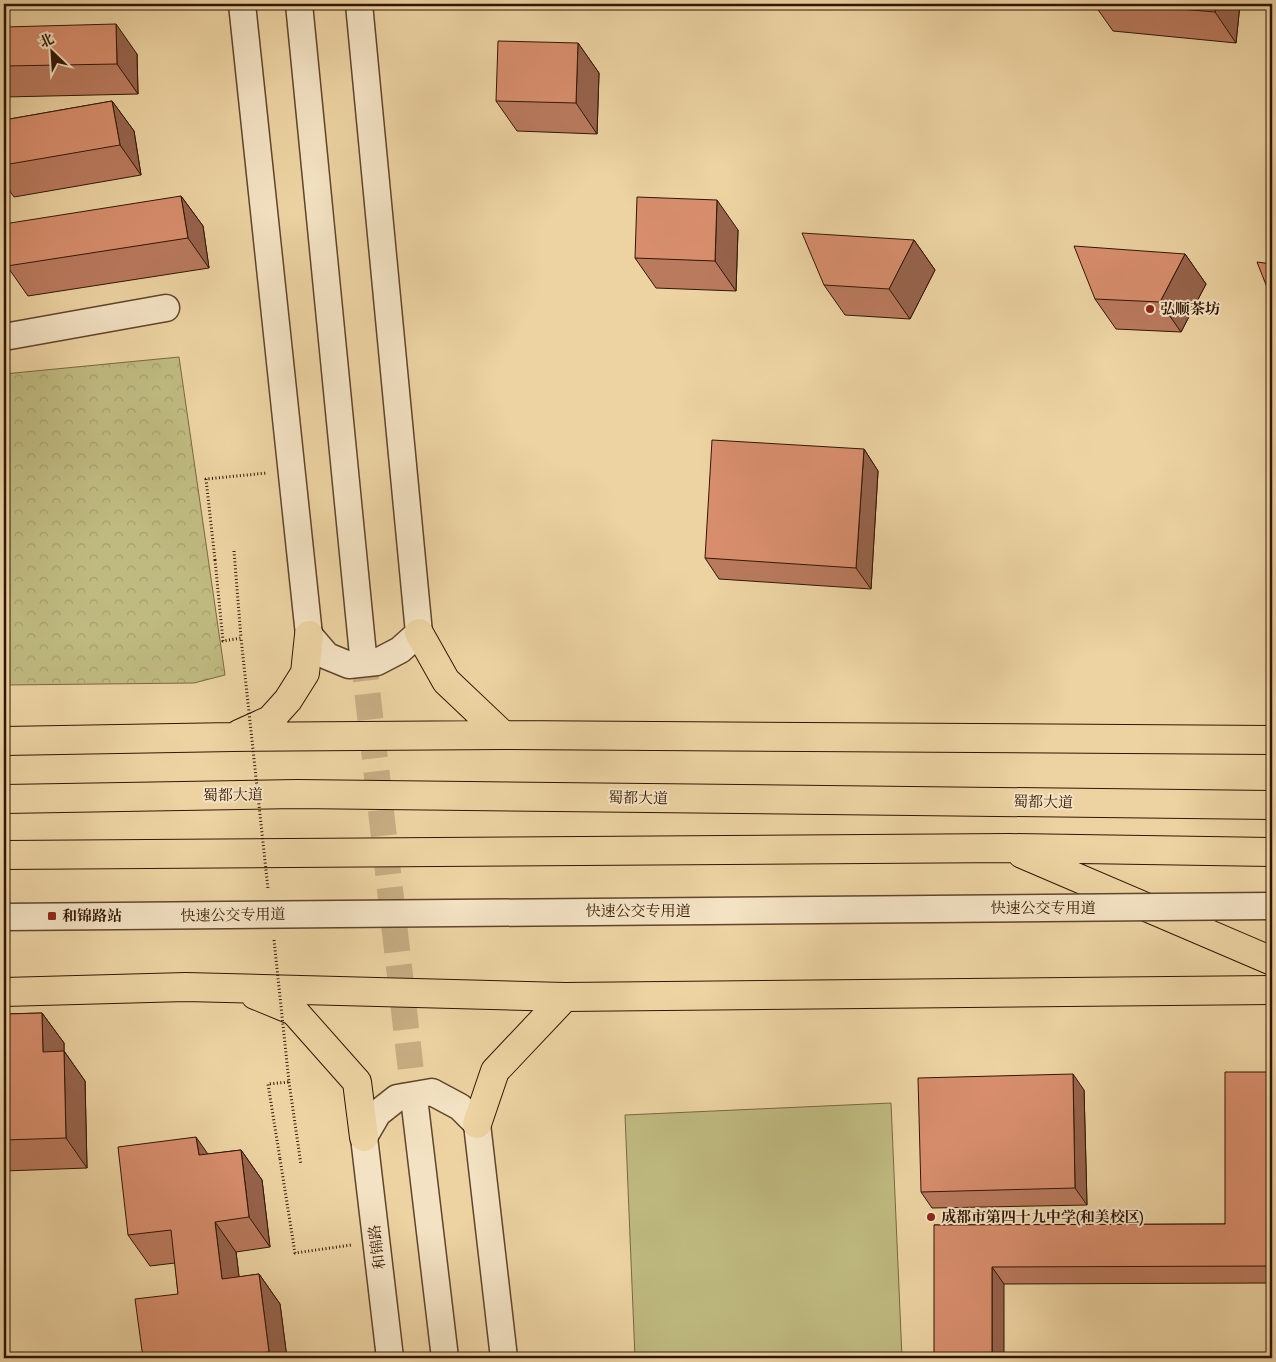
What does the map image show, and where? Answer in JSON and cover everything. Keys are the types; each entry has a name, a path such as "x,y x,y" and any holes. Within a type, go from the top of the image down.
{"main road":[{"path":"419,633 446,681 503,735"},
{"path":"233,737 270,720 288,700 305,672 309,635"},
{"path":"4,741 503,735 1272,740"},
{"name":"蜀都大道","path":"4,799 297,794 1272,805"},
{"path":"1009,848 1272,960"},
{"path":"4,855 1009,848 1272,852"},
{"path":"4,992 186,987 565,997 1272,990"},
{"path":"234,988 294,1011 357,1082 364,1137"},
{"path":"477,1124 496,1072 565,997"}],"street":[{"path":"242,4 309,635 327,656 349,665 377,662 400,650 419,633 359,4"},
{"path":"299,4 363,655"},
{"path":"4,337 166,308"},
{"name":"快速公交专用道","path":"4,917 1272,906"},
{"path":"364,1137 378,1113 397,1098 432,1092 460,1108 477,1124 504,1358"},
{"path":"415,1106 445,1358"},
{"name":"和锦路","path":"364,1137 390,1358"}],"path":[{"path":"242,638 223,641 206,479 292,470"},
{"path":"234,551 269,895"},
{"path":"273,934 289,1082 301,1165"},
{"path":"289,1082 268,1084 295,1253 376,1242"}],"green space":[{"path":"179,357 225,675 194,683 4,685 4,374"},
{"path":"891,1103 902,1358 635,1358 625,1115"}],"building":[{"path":"1123,4 1216,4 1215,12"},
{"path":"116,24 117,64 4,66 4,27"},
{"path":"498,41 578,43 576,103 496,101"},
{"path":"112,101 120,145 4,165 4,120"},
{"path":"181,196 188,238 7,266 4,224"},
{"path":"637,197 717,200 715,261 635,258"},
{"path":"802,233 914,240 889,289 824,285"},
{"path":"1074,246 1185,254 1160,302 1095,299"},
{"path":"1257,262 1272,264 1272,300"},
{"path":"712,440 864,449 856,568 705,558"},
{"path":"42,1013 43,1052 64,1051 66,1138 4,1140 4,1014"},
{"path":"1225,1072 1272,1072 1272,1266 992,1267 992,1358 934,1358 934,1225 1225,1224"},
{"path":"1073,1074 1075,1188 921,1192 918,1078"},
{"path":"196,1137 199,1155 241,1150 249,1217 215,1222 222,1279 259,1274 269,1352 231,1356 231,1358 143,1358 135,1299 178,1294 171,1230 128,1235 118,1147"}],"tunnel":[{"path":"363,655 415,1106"}],"place":[{"name":"弘顺茶坊","path":"1150,309"},
{"name":"和锦路站","path":"52,916"},
{"name":"成都市第四十九中学(和美校区)","path":"931,1217"}]}
